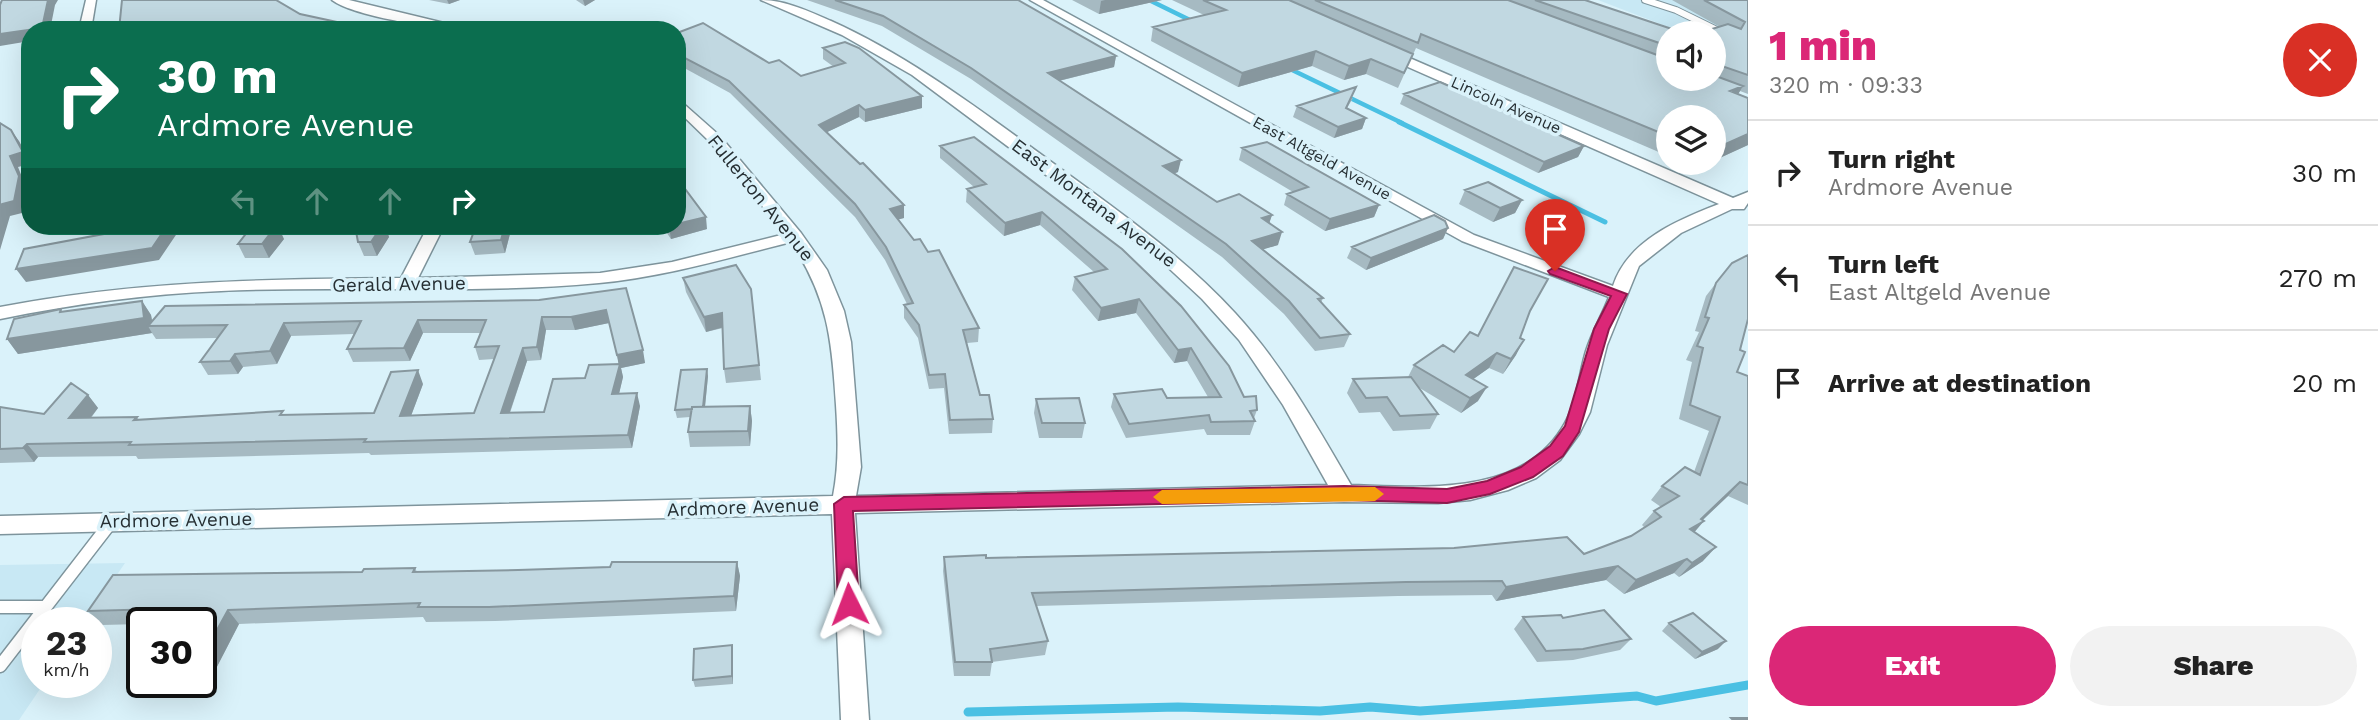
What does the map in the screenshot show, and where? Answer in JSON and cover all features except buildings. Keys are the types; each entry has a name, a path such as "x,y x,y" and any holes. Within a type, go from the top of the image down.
{"street":[{"path":"87,21 91,0"},
{"path":"337,0 423,21"},
{"name":"East Montana Avenue","path":"766,0 853,33 911,66 1148,241 1203,289 1254,347 1286,391 1344,493"},
{"name":"East Altgeld Avenue","path":"1035,0 1468,238 1619,294"},
{"name":"Lincoln Avenue","path":"1380,50 1743,204"},
{"name":"Fullerton Avenue","path":"686,111 715,139 795,236 818,270 835,312 842,342 850,467 844,504 855,720"},
{"name":"Ardmore Avenue","path":"0,525 1344,493 1447,496 1506,482 1557,451 1573,428 1602,329 1619,294 1622,276 1637,258 1659,239 1743,204"},
{"path":"407,284 432,235"},
{"name":"Gerald Avenue","path":"0,313 70,298 127,291 600,278 672,267 795,236"}],"lane":[{"path":"1645,0 1676,10 1731,37"},
{"path":"45,607 113,521"},
{"path":"0,607 21,607"},
{"path":"0,666 21,638"}],"shaded area":[{"path":"1598,0 1748,0 1726,21 1656,22"},
{"path":"125,563 95,607 21,607 21,698 34,698 19,720 0,720 0,565"}],"waterway":[{"path":"1149,0 1196,23"},
{"path":"1288,68 1402,123"},
{"path":"1399,122 1605,222"},
{"path":"968,712 1178,707 1320,711 1370,707 1420,711 1637,696 1656,701 1748,685"}],"slow traffic":[{"path":"1162,497 1375,494"}],"route":[{"path":"849,604 844,504 1344,493 1447,496 1506,482 1527,472 1557,451 1573,428 1602,329 1619,294 1555,271"}]}
